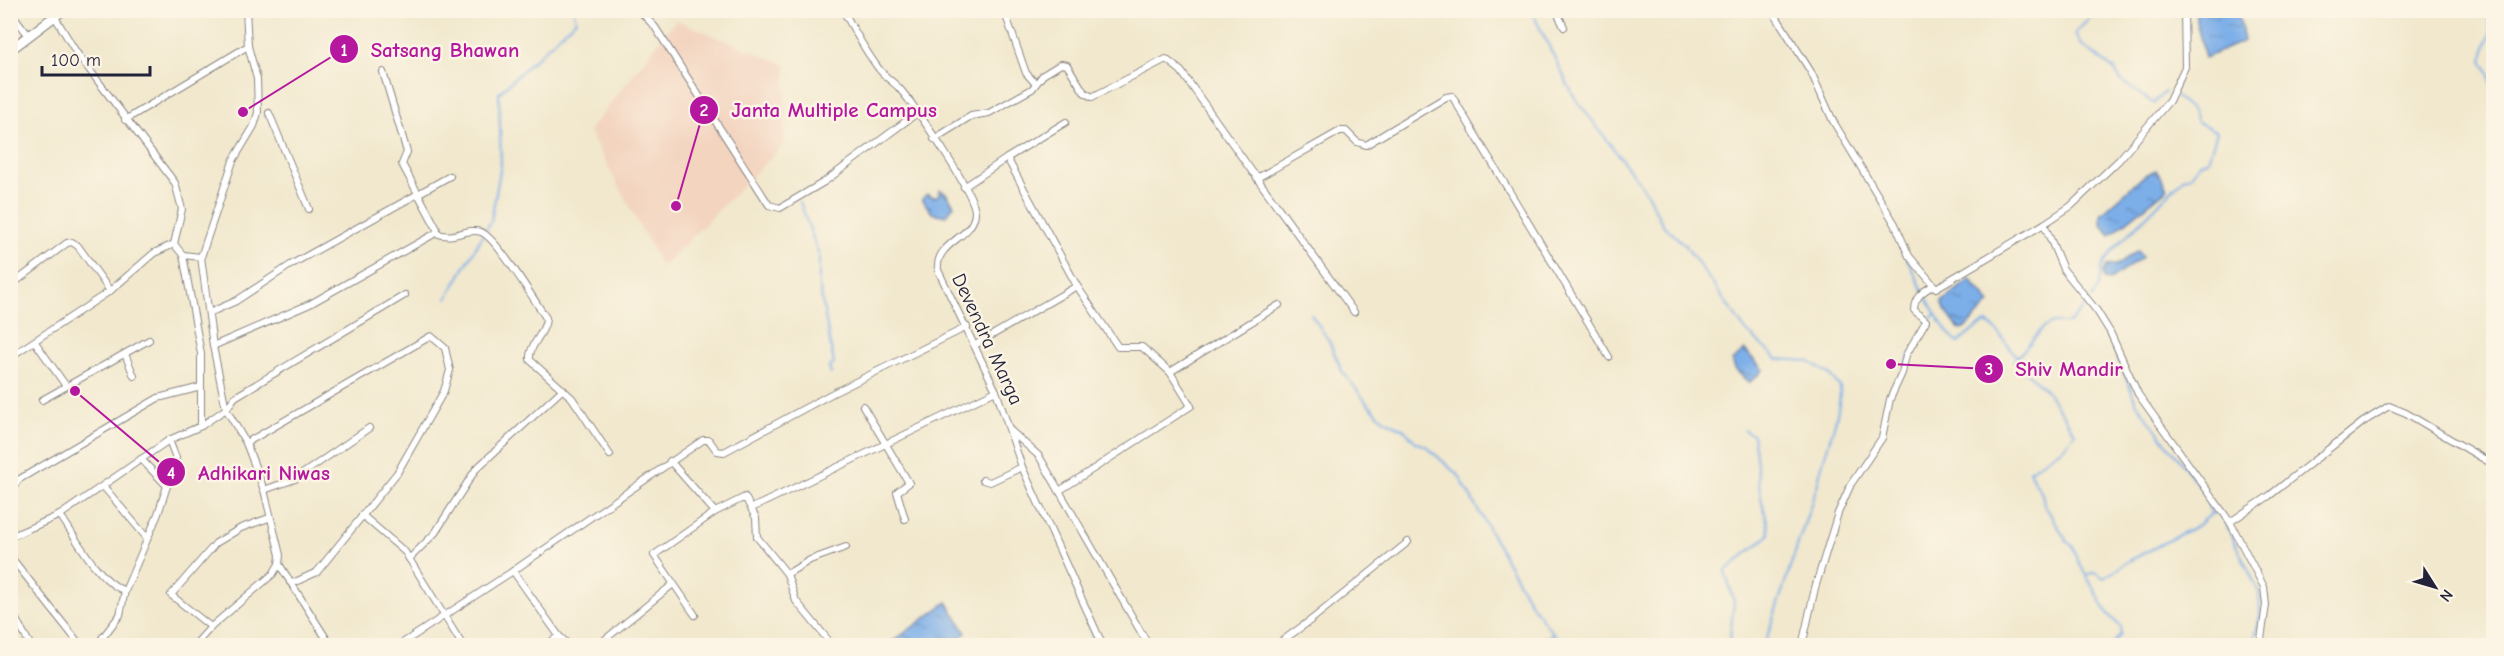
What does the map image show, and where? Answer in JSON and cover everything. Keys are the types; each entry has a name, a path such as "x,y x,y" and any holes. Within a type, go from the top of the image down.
{"highway":[{"path":"10,51 59,14"}],"street":[{"path":"194,645 211,627 273,574 279,564 280,555 269,518 264,490 246,443 226,409 213,346 201,257 233,161 254,126 258,113 257,79 248,46 246,10"},
{"path":"639,10 655,27 769,205 774,208 780,208 824,182 917,113"},
{"name":"Devendra Marga","path":"843,10 879,70 899,88 917,113 964,188 975,211 972,225 942,250 937,263 938,270 968,327 996,391 1022,467 1104,645"},
{"path":"1004,10 1026,73 1035,83"},
{"path":"1556,10 1564,27"},
{"path":"1772,10 1811,72 1833,121 1895,224 1927,289"},
{"path":"1802,645 1815,588 1838,513 1851,484 1882,438 1890,399 1902,373 1906,355 1926,321 1914,310 1917,298 1927,289 1937,288 2044,224 2095,185 2169,101 2185,67 2184,10"},
{"path":"10,11 29,36"},
{"path":"59,14 67,39 125,120 175,183 182,209 174,244"},
{"path":"125,120 248,46"},
{"path":"934,139 971,116 989,113 1032,89 1049,70 1064,63 1084,92 1089,96 1095,96 1163,59 1170,60 1181,71 1354,312"},
{"path":"383,72 406,152 402,164 437,230 436,233"},
{"path":"1255,176 1263,176 1340,131 1346,131 1357,142 1366,145 1446,97 1452,96 1609,357"},
{"path":"269,113 309,209"},
{"path":"964,188 1007,158 1066,122"},
{"path":"1007,158 1077,285 1118,347 1142,346 1170,372 1191,406 1059,491"},
{"path":"209,313 236,301 292,264 450,176"},
{"path":"2044,224 2063,269 2097,311 2138,394 2230,522 2266,595 2260,645"},
{"path":"213,346 310,304 436,233 449,237 473,230 491,237 546,318 546,324 529,354 530,360 572,398 610,455"},
{"path":"10,286 67,243 72,242 78,246 110,291"},
{"path":"174,244 183,255 201,354 201,426"},
{"path":"10,357 110,291 154,253 174,244"},
{"path":"183,255 201,257"},
{"path":"975,345 1077,285"},
{"path":"10,537 60,515 169,440 201,426 226,409 235,397 405,294"},
{"path":"1170,372 1279,305"},
{"path":"398,645 513,571 670,461 706,440 717,451 724,452 833,393 968,327"},
{"path":"246,443 430,336 435,337 445,348 450,370 444,391 398,473 317,572 293,584 290,582"},
{"path":"42,400 149,340"},
{"path":"35,342 66,386"},
{"path":"124,354 134,376"},
{"path":"10,494 12,484 18,480 158,398 201,387"},
{"path":"409,559 435,533 476,469 563,389"},
{"path":"752,508 996,391"},
{"path":"863,406 909,483 897,492 905,519"},
{"path":"2230,522 2269,496 2363,422 2390,406 2406,413 2493,465"},
{"path":"264,490 296,479 369,428"},
{"path":"1010,431 1039,456 1149,645"},
{"path":"96,645 120,615 125,591 176,458 169,440"},
{"path":"141,459 166,485"},
{"path":"670,461 715,512"},
{"path":"983,480 990,482 1022,467"},
{"path":"104,486 147,538"},
{"path":"694,615 654,555 715,512 745,497 752,508 757,537 787,574 796,601 833,645"},
{"path":"60,515 104,577 115,588 125,591"},
{"path":"362,516 397,543 463,645"},
{"path":"211,627 171,595 216,543 241,528 269,518"},
{"path":"1275,645 1311,620 1408,542"},
{"path":"787,574 810,560 846,547"},
{"path":"10,556 81,645"},
{"path":"279,564 331,645"},
{"path":"513,571 559,636 570,645"},
{"path":"597,645 672,585"},
{"path":"10,609 31,645"},
{"path":"545,645 559,636"}],"shaded area":[{"path":"676,20 786,65 784,144 662,267 589,131"}],"water":[{"path":"2196,11 2238,11 2244,41 2205,58 2196,21"},
{"path":"2156,170 2167,189 2110,235 2101,224 2101,214 2145,175"},
{"path":"940,190 946,193 954,205 946,216 932,213 922,199 927,194 933,197 938,196"},
{"path":"2138,250 2142,257 2109,281 2104,279 2103,273 2107,266 2117,265"},
{"path":"1970,279 1990,303 1964,329 1959,329 1942,302"},
{"path":"1745,350 1763,370 1749,383 1735,369 1732,361"},
{"path":"947,602 966,633 948,645 888,645"}],"waterway":[{"path":"447,298 491,221 501,165 499,93 576,20 573,10"},
{"path":"1531,10 1573,95 1645,190 1663,225 1685,245 1746,331 1777,359 1808,361 1829,374 1840,387 1838,411 1818,483 1764,646"},
{"path":"2090,10 2089,19 2075,33 2081,44 2115,70 2121,81 2153,103 2165,92"},
{"path":"2490,10 2488,16 2491,31 2482,60 2489,73 2494,96"},
{"path":"2092,298 2099,286 2101,268 2112,251 2184,178 2191,176 2200,163 2208,160 2217,132 2198,122 2193,111 2175,96"},
{"path":"800,202 819,255 819,284 834,364 829,367 831,374"},
{"path":"1900,246 1941,323 1958,343 1986,323 1996,330 2018,357"},
{"path":"2111,646 2121,634 2121,627 2108,614 2079,563 2073,546 2067,541 2044,504 2042,494 2030,473 2030,470 2064,447 2075,433 2045,389 2014,361 2043,328 2052,323 2069,323 2087,304 2108,335 2137,404 2205,494 2211,514 2220,512 2259,592 2260,615 2253,646"},
{"path":"1928,322 1936,313"},
{"path":"1311,314 1329,341 1342,371 1367,403 1383,419 1403,429 1417,443 1426,446 1459,476 1532,606 1563,646"},
{"path":"1907,367 1909,355"},
{"path":"1729,646 1734,601 1725,571 1769,535 1753,435 1744,430"},
{"path":"2086,575 2095,572 2104,578 2129,561 2200,524 2211,514"},
{"path":"1091,633 1099,646"},
{"path":"1536,646 1553,633"}],"place":[{"name":"Satsang Bhawan","path":"243,112"},
{"name":"Janta Multiple Campus","path":"676,206"},
{"name":"Shiv Mandir","path":"1891,364"},
{"name":"Adhikari Niwas","path":"75,391"}]}
